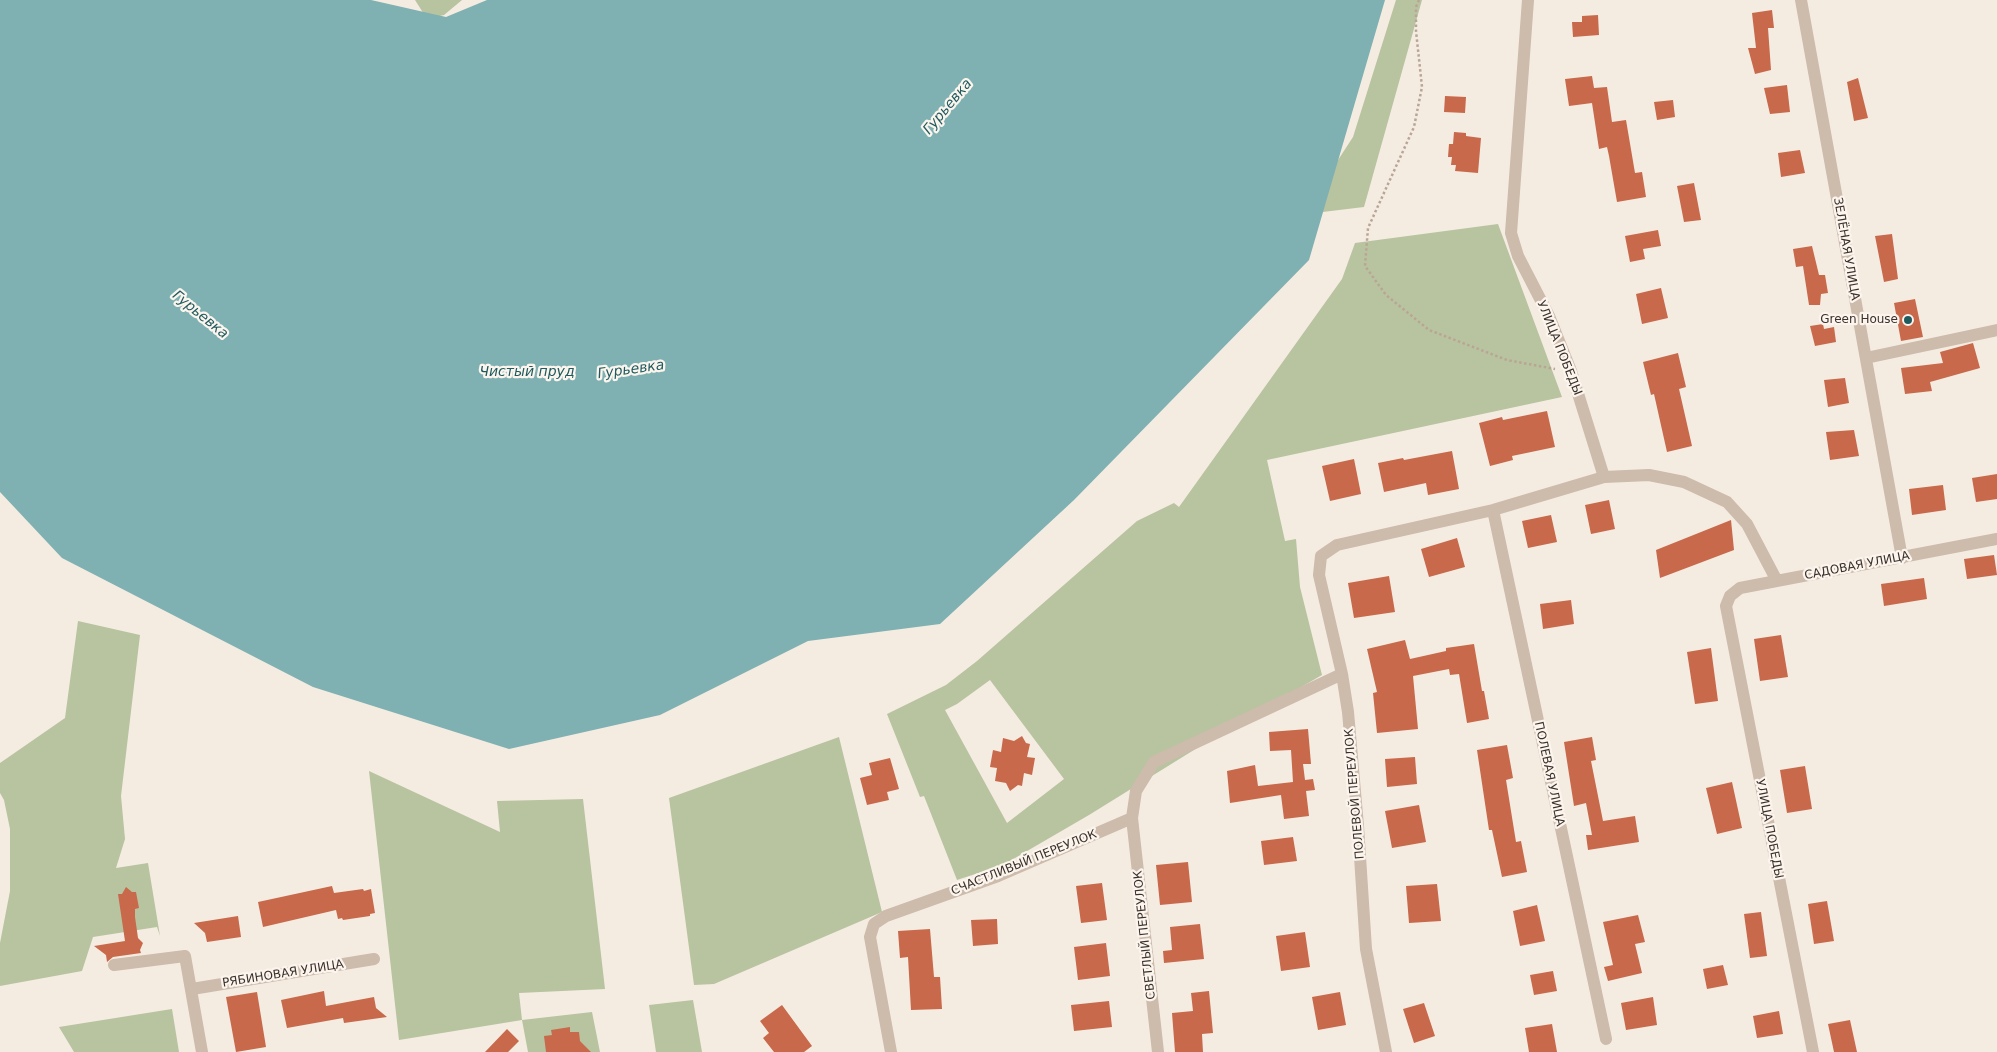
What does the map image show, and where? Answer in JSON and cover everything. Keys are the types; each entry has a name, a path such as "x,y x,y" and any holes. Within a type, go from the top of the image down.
{"street":[{"name":"УЛИЦА ПОБЕДЫ","path":"1528,0 1512,233 1518,256 1549,316 1571,371 1604,477"},
{"name":"ЗЕЛЁНАЯ УЛИЦА","path":"1801,0 1902,558"},
{"path":"1866,358 1997,330"},
{"path":"1492,510 1604,477 1649,475 1684,482 1727,502 1747,524 1776,581"},
{"name":"ПОЛЕВОЙ ПЕРЕУЛОК","path":"1386,1052 1366,949 1348,712 1342,674 1319,575 1322,556 1337,545 1492,510"},
{"name":"ПОЛЕВАЯ УЛИЦА","path":"1492,510 1606,1038"},
{"name":"САДОВАЯ УЛИЦА","path":"1726,606 1730,596 1740,588 1997,539"},
{"name":"УЛИЦА ПОБЕДЫ","path":"1726,606 1813,1052"},
{"name":"СВЕТЛЫЙ ПЕРЕУЛОК","path":"1158,1052 1132,818 1136,791 1154,762 1342,674"},
{"name":"СЧАСТЛИВЫЙ ПЕРЕУЛОК","path":"891,1052 870,937 874,924 886,916 998,876 1132,818"},
{"path":"114,965 185,956 202,1052"},
{"name":"РЯБИНОВАЯ УЛИЦА","path":"192,989 374,959"}],"path":[{"path":"1419,0 1416,7 1416,31 1422,88 1414,127 1368,228 1365,266 1386,295 1429,330 1507,360 1571,371"}],"green space":[{"path":"415,0 462,0 444,15 427,19"},
{"path":"1396,0 1422,0 1364,207 1306,214 1312,200 1353,137"},
{"path":"1498,224 1562,397 1267,460 1285,541 1296,539 1300,587 1322,675 1003,865 957,880 924,796 920,797 887,714 946,685 977,661 1137,521 1174,503 1179,507 1342,279 1355,243","holes":["990,680 1064,779 1007,823 945,710 957,704"]},
{"path":"78,621 140,635 121,796 125,839 116,868 148,863 160,936 157,927 93,937 82,971 0,986 0,943 10,891 10,829 4,800 0,793 0,763 65,718"},
{"path":"839,737 882,912 714,984 694,985 669,798"},
{"path":"369,771 500,832 497,801 583,799 605,989 519,993 522,1020 399,1040"},
{"path":"693,1000 702,1052 656,1052 649,1005"},
{"path":"172,1009 179,1052 74,1052 59,1027"},
{"path":"592,1012 600,1052 528,1052 522,1020"}],"water":[{"name":"Чистый пруд","path":"0,0 371,0 446,17 487,0 1385,0 1309,260 1074,500 940,624 808,641 660,715 509,749 313,687 62,558 0,492"}],"building":[{"path":"1772,10 1774,28 1768,28 1771,70 1755,74 1748,48 1756,48 1752,13"},
{"path":"1598,15 1599,35 1573,37 1572,22 1582,22 1582,16"},
{"path":"1592,76 1594,88 1607,87 1612,122 1626,120 1635,173 1642,172 1646,197 1617,202 1607,147 1599,149 1592,103 1569,106 1565,79"},
{"path":"1858,78 1868,118 1854,121 1847,82"},
{"path":"1787,85 1790,112 1770,114 1764,88"},
{"path":"1445,96 1466,97 1465,113 1444,112"},
{"path":"1673,100 1675,117 1657,120 1654,102"},
{"path":"1454,132 1466,133 1466,136 1481,138 1478,173 1455,171 1456,165 1451,165 1452,157 1448,157 1449,144 1453,144"},
{"path":"1800,150 1805,173 1781,177 1778,153"},
{"path":"1694,183 1701,220 1684,222 1677,186"},
{"path":"1658,230 1661,246 1643,249 1645,259 1630,262 1625,236"},
{"path":"1892,234 1898,279 1884,282 1875,236"},
{"path":"1812,246 1819,275 1825,275 1828,293 1821,294 1820,305 1809,305 1803,266 1796,267 1793,249"},
{"path":"1661,288 1668,318 1642,324 1636,294"},
{"name":"Green House","path":"1915,299 1923,337 1901,341 1894,303"},
{"path":"1823,324 1824,329 1834,327 1836,342 1815,346 1810,326"},
{"path":"1973,343 1980,368 1930,382 1932,391 1905,394 1901,368 1943,363 1940,352"},
{"path":"1678,353 1686,387 1679,389 1692,446 1667,452 1654,394 1651,395 1643,362"},
{"path":"1845,378 1849,403 1828,407 1824,380"},
{"path":"1547,411 1555,447 1512,456 1513,460 1490,466 1479,423 1502,417 1503,420"},
{"path":"1854,430 1859,456 1830,460 1826,432"},
{"path":"1452,451 1459,489 1428,495 1426,483 1384,492 1378,463"},
{"path":"1354,459 1361,494 1330,501 1322,466"},
{"path":"1997,474 1997,499 1976,502 1972,478"},
{"path":"1943,485 1946,510 1912,515 1909,489"},
{"path":"1609,500 1615,529 1591,534 1585,505"},
{"path":"1551,515 1557,542 1528,548 1522,521"},
{"path":"1731,520 1734,550 1660,578 1656,550"},
{"path":"1457,538 1465,567 1429,577 1421,549"},
{"path":"1994,555 1997,575 1967,579 1964,559"},
{"path":"1389,576 1395,612 1354,618 1348,583"},
{"path":"1924,578 1927,599 1884,606 1881,584"},
{"path":"1571,600 1574,624 1543,629 1540,604"},
{"path":"1781,635 1788,677 1760,681 1754,639"},
{"path":"1405,640 1410,659 1446,651 1446,648 1474,644 1489,719 1467,723 1459,674 1450,675 1449,669 1413,676 1418,729 1377,733 1373,693 1377,692 1367,649"},
{"path":"1711,648 1718,701 1695,704 1687,652"},
{"path":"1308,729 1311,764 1303,764 1305,780 1313,779 1315,790 1306,791 1309,816 1284,819 1281,795 1230,803 1227,771 1255,765 1258,786 1293,782 1291,750 1270,751 1269,732"},
{"path":"1022,736 1026,743 1030,744 1027,757 1035,758 1032,775 1024,773 1022,786 1018,785 1010,791 1006,783 995,781 997,768 990,767 993,750 1001,752 1003,738 1014,741"},
{"path":"1592,737 1596,760 1591,761 1603,821 1635,816 1639,842 1588,850 1586,835 1592,835 1586,803 1574,806 1564,742"},
{"path":"1507,745 1513,778 1506,780 1516,842 1521,841 1527,872 1502,877 1492,830 1489,830 1477,750"},
{"path":"1415,757 1417,784 1387,787 1385,759"},
{"path":"890,758 899,789 887,792 889,800 867,805 860,778 872,775 869,763"},
{"path":"1805,766 1812,809 1787,813 1780,770"},
{"path":"1732,782 1742,828 1717,834 1706,788"},
{"path":"1419,805 1426,842 1392,848 1385,811"},
{"path":"1293,837 1297,861 1264,865 1261,841"},
{"path":"1188,862 1192,902 1160,905 1156,865"},
{"path":"1102,883 1107,920 1081,923 1076,886"},
{"path":"1437,884 1441,921 1409,923 1406,886"},
{"path":"332,886 334,893 371,889 375,913 370,914 370,916 343,920 342,918 338,919 336,910 263,927 258,902"},
{"path":"126,887 132,892 136,892 139,908 135,909 135,917 138,938 143,943 140,950 141,953 113,957 107,962 106,955 94,946 125,941 118,894 122,894"},
{"path":"1827,901 1834,941 1814,944 1808,904"},
{"path":"1537,905 1545,941 1520,946 1513,911"},
{"path":"1761,912 1767,956 1750,958 1744,914"},
{"path":"1638,915 1645,942 1635,944 1642,973 1608,981 1604,967 1613,965 1603,922"},
{"path":"238,916 241,937 207,942 205,933 194,923"},
{"path":"997,919 998,944 973,946 971,920"},
{"path":"1200,924 1204,959 1164,963 1163,951 1172,950 1170,927"},
{"path":"930,929 934,977 940,977 942,1009 911,1010 908,957 900,958 898,931"},
{"path":"1305,932 1310,967 1281,971 1276,936"},
{"path":"1106,943 1110,976 1078,980 1074,947"},
{"path":"1723,965 1728,985 1707,989 1703,969"},
{"path":"1553,971 1557,991 1534,995 1530,975"},
{"path":"324,991 326,1006 374,997 376,1008 387,1017 344,1023 343,1018 287,1028 281,1000"},
{"path":"1209,991 1213,1033 1202,1034 1203,1052 1175,1052 1172,1013 1193,1011 1191,993"},
{"path":"257,992 266,1047 236,1052 226,997"},
{"path":"1340,992 1346,1025 1318,1030 1312,997"},
{"path":"1653,997 1657,1025 1626,1030 1621,1003"},
{"path":"1109,1001 1112,1027 1074,1031 1071,1005"},
{"path":"1424,1003 1435,1036 1414,1043 1403,1009"},
{"path":"782,1005 812,1046 804,1052 774,1052 763,1038 769,1033 760,1021"},
{"path":"1779,1011 1783,1034 1757,1038 1753,1016"},
{"path":"1850,1020 1857,1052 1834,1052 1828,1024"},
{"path":"1552,1024 1557,1052 1529,1052 1525,1028"},
{"path":"570,1027 570,1032 579,1032 580,1041 591,1052 546,1052 544,1036 552,1035 551,1030"},
{"path":"507,1029 519,1041 508,1052 485,1052"}],"place":[{"name":"Green House","path":"1908,320"}],"water label":[{"name":"Гурьевка","path":"948,107"},
{"name":"Гурьевка","path":"200,315"},
{"name":"Гурьевка","path":"631,370"}]}
